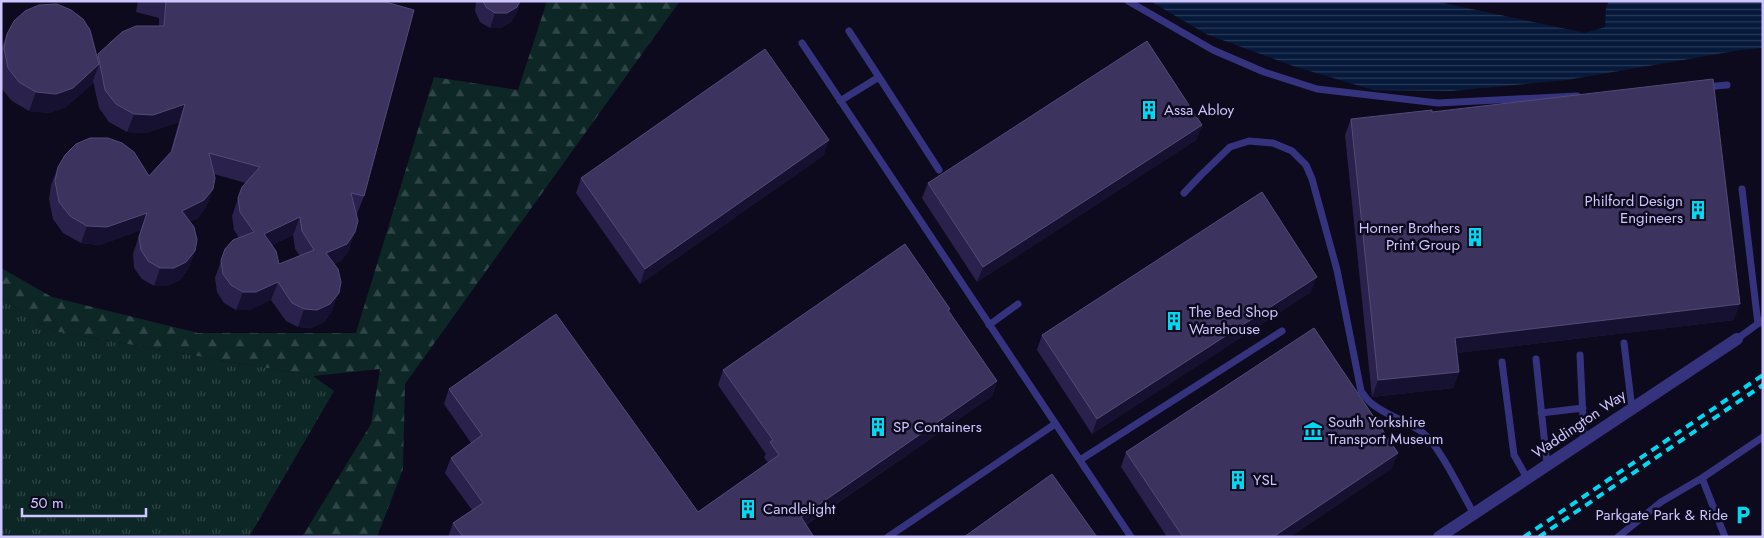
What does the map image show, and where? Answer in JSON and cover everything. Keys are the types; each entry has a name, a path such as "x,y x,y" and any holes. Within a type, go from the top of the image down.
{"street":[{"name":"Waddington Way","path":"1439,537 1737,339"}],"lane":[{"path":"1128,1 1213,50 1264,72 1317,89 1438,103 1581,96"},
{"path":"849,31 939,170"},
{"path":"802,43 1131,537"},
{"path":"840,101 879,77"},
{"path":"1698,88 1727,86"},
{"path":"1184,193 1230,147 1249,141 1273,143 1292,152 1306,165 1312,179 1337,270 1361,391 1370,403 1410,424 1433,442 1474,514"},
{"path":"1737,339 1760,322 1742,188"},
{"path":"989,325 1018,304"},
{"path":"1080,460 1282,331"},
{"path":"1624,343 1632,409"},
{"path":"1580,355 1584,440"},
{"path":"1536,359 1547,466"},
{"path":"1502,362 1514,455 1527,478"},
{"path":"1541,413 1583,408"},
{"path":"888,537 1055,424"},
{"path":"1618,537 1661,502 1702,478 1763,437"},
{"path":"1702,478 1725,537"}],"green space":[{"path":"547,1 680,1 405,384 403,469 377,537 302,537 371,424 380,369 313,376 53,331 1,298 1,268 52,297 198,333 356,333 434,77 518,90"},
{"path":"1,298 53,331 313,376 334,391 249,537 1,537"}],"water":[{"path":"1150,1 1434,1 1585,33 1605,27 1606,7 1609,1 1763,1 1763,48 1741,50 1567,80 1451,91 1373,90 1293,66 1206,34"}],"building":[{"path":"166,1 382,1 414,10 364,196 351,193 358,221 355,232 347,244 326,253 338,269 341,282 339,293 330,304 317,310 304,309 292,303 278,282 256,292 243,292 231,285 223,274 221,260 225,249 233,240 254,232 240,212 238,198 242,187 260,167 209,153 215,178 213,189 204,200 182,211 194,227 197,240 195,251 186,262 174,268 160,268 148,261 141,250 139,237 147,213 107,227 87,226 70,216 59,202 55,181 58,167 65,155 76,144 90,138 108,138 122,143 134,152 149,176 172,151 185,104 153,115 134,114 116,104 105,90 98,54 122,32 136,26 164,26","holes":["300,217 302,231 314,250 279,264 276,251 264,234"]},
{"path":"483,1 520,1 517,7 507,13 495,13 486,7"},
{"path":"57,4 71,10 83,19 90,30 99,64 73,88 56,94 36,92 19,82 8,68 4,48 7,34 14,21 25,11 39,5"},
{"path":"1147,41 1202,125 983,267 928,183"},
{"path":"765,49 829,140 645,269 581,178"},
{"path":"1713,79 1740,304 1455,338 1459,372 1378,380 1351,119 1432,110 1432,112"},
{"name":"The Bed Shop Warehouse","path":"1262,192 1317,277 1097,419 1042,335"},
{"path":"905,244 997,381 801,517 814,537 463,537 453,523 483,503 451,458 482,435 449,389 556,314 698,512 779,455 770,442 773,440 723,370"},
{"path":"1314,328 1398,453 1273,537 1183,537 1126,452"},
{"path":"1052,474 1097,537 964,537"}],"railway":[{"path":"1524,537 1763,375"},
{"path":"1539,537 1763,385"}],"place":[{"name":"Assa Abloy","path":"1149,110"},
{"name":"Philford Design Engineers","path":"1698,210"},
{"name":"Horner Brothers Print Group","path":"1475,237"},
{"name":"The Bed Shop Warehouse","path":"1174,321"},
{"name":"SP Containers","path":"878,427"},
{"name":"South Yorkshire Transport Museum","path":"1313,431"},
{"name":"YSL","path":"1238,480"},
{"name":"Candlelight","path":"748,509"},
{"name":"Parkgate Park & Ride","path":"1743,515"}]}
